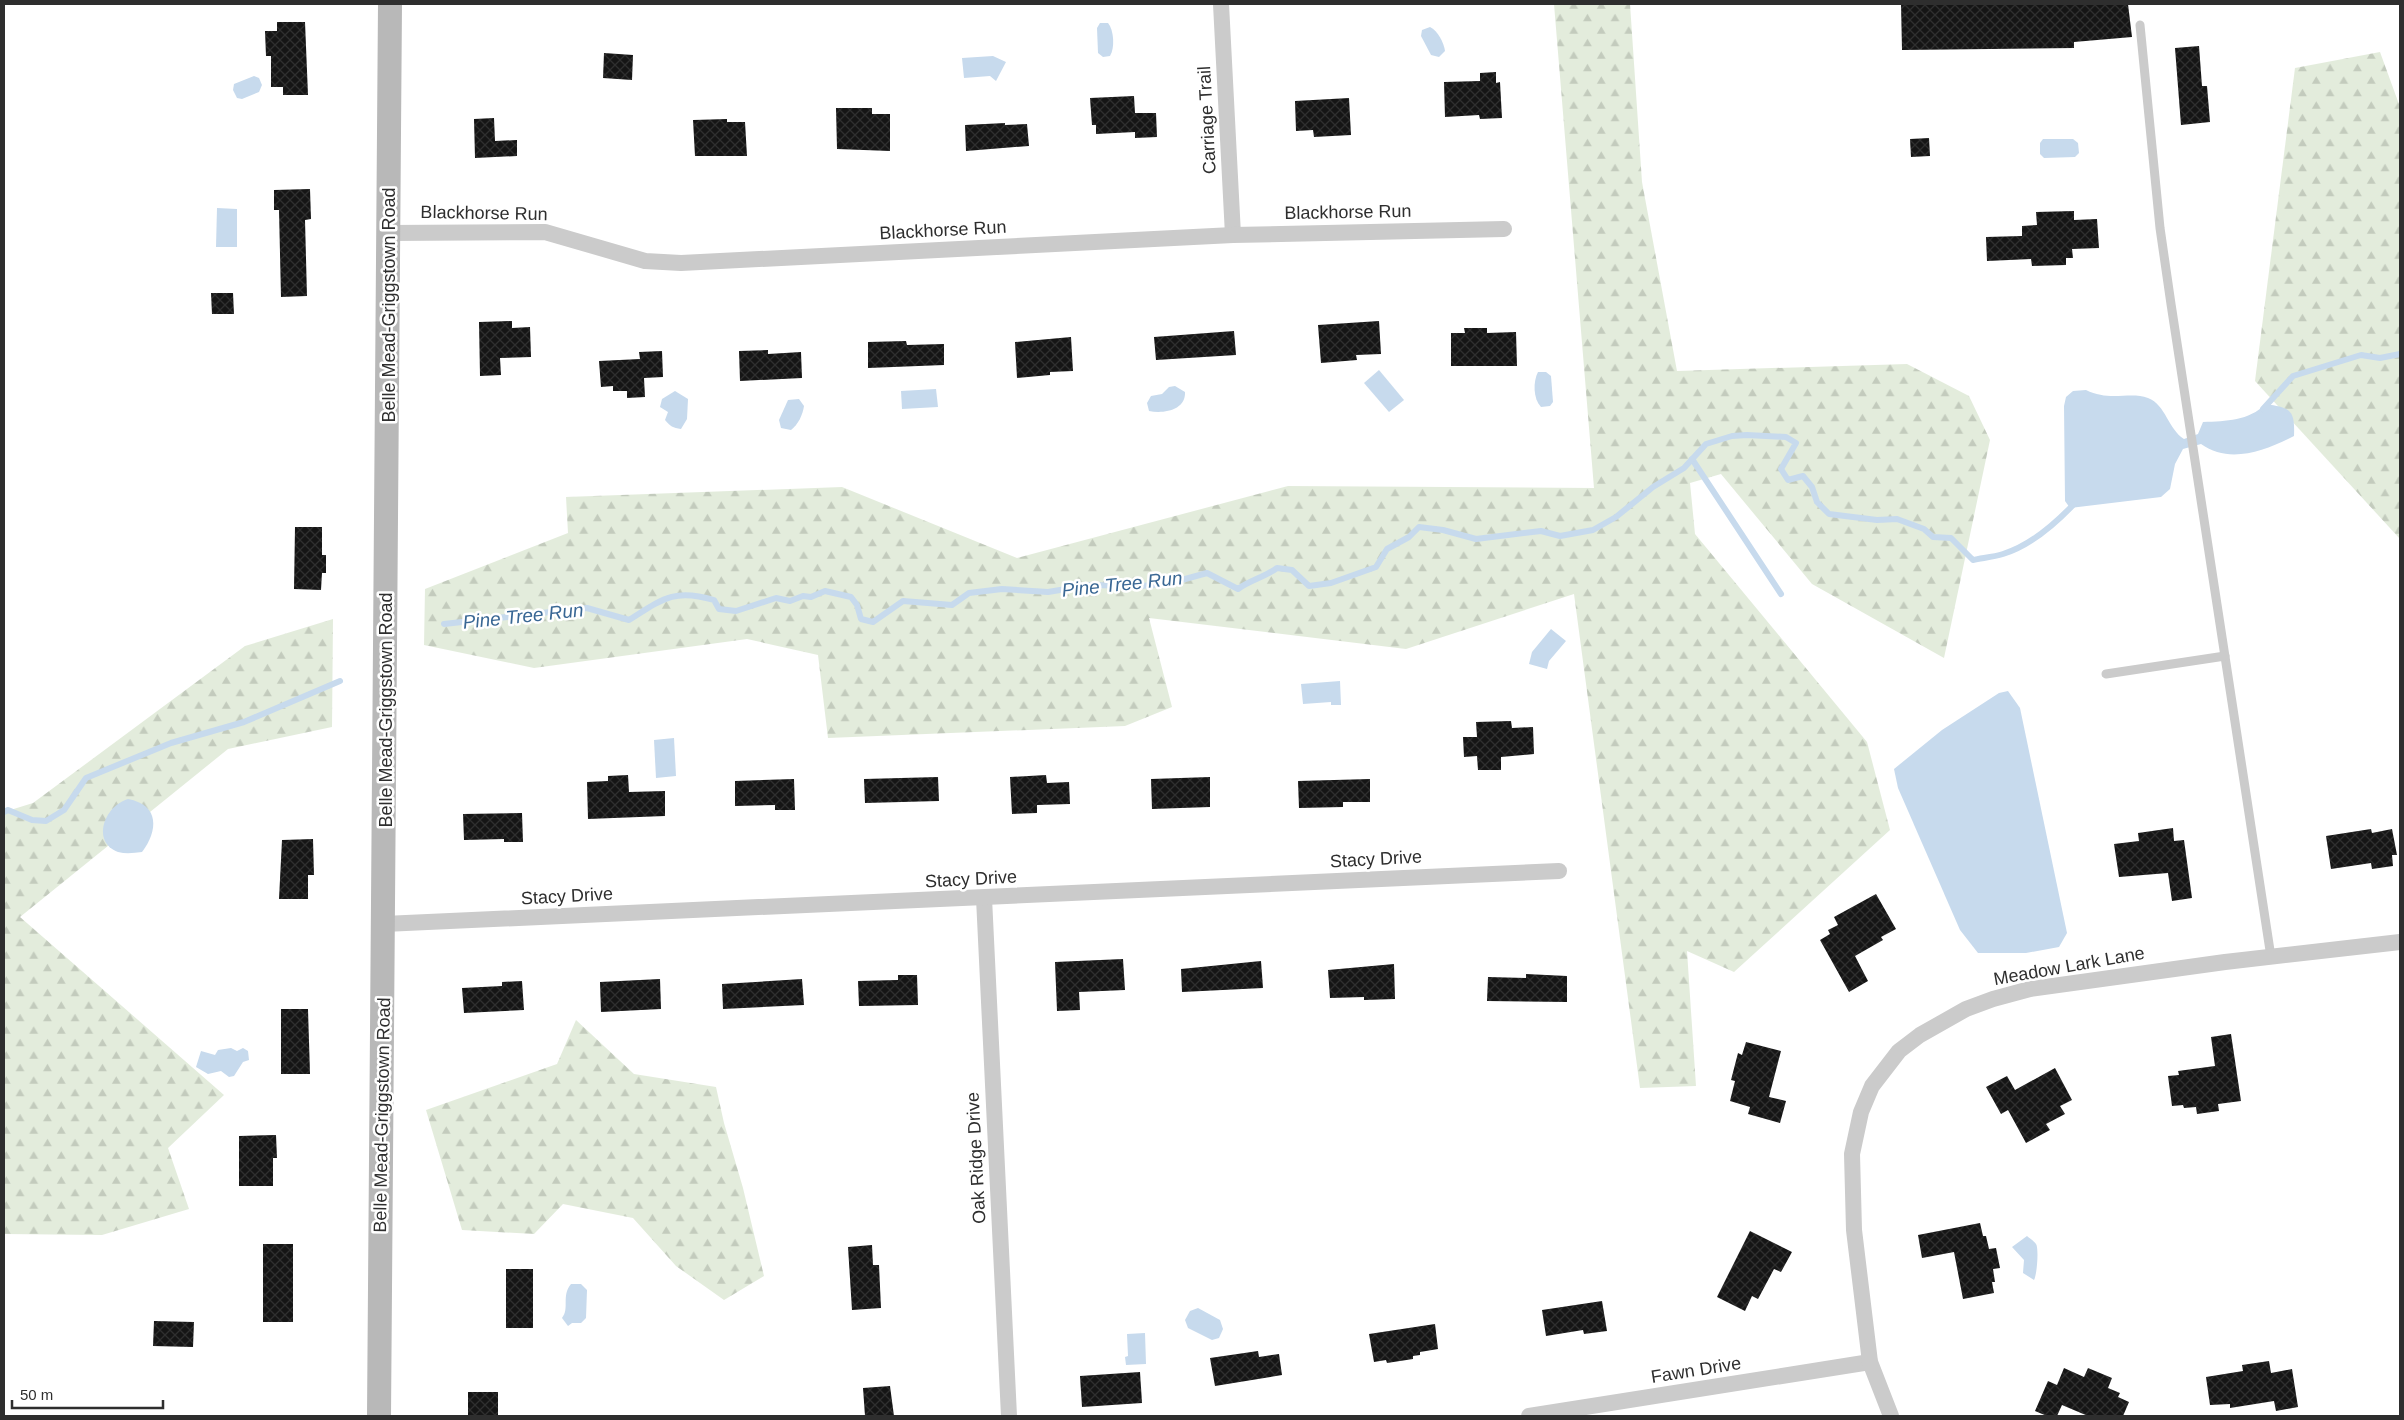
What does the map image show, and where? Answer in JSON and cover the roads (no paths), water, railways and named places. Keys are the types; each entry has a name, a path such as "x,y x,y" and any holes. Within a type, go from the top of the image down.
{"street":[{"name":"Belle Mead-Griggstown Road","path":"379,1416 390,4"},
{"name":"Carriage Trail","path":"1221,4 1233,234"},
{"name":"Blackhorse Run","path":"389,233 544,232 645,261 681,263 1233,234 1504,229"},
{"name":"Stacy Drive","path":"384,924 984,898 1560,870"},
{"name":"Oak Ridge Drive","path":"984,898 1009,1416"},
{"name":"Meadow Lark Lane","path":"1891,1416 1870,1362 1854,1230 1852,1154 1861,1112 1872,1086 1899,1051 1928,1030 1966,1009 1993,998 2030,990 2270,957 2400,942"},
{"name":"Fawn Drive","path":"1529,1416 1870,1362"}],"lane":[{"path":"2140,25 2160,228 2188,429 2225,656 2270,957"},
{"path":"2106,674 2225,656"}],"water":[{"path":"1100,23 1108,23 1112,30 1113,44 1110,56 1103,57 1098,53 1097,28"},
{"path":"1430,27 1438,34 1445,51 1439,57 1431,55 1421,36 1422,30"},
{"path":"993,56 1006,62 996,81 990,76 964,78 962,58"},
{"path":"254,76 259,78 262,85 259,92 242,99 237,98 233,90 234,84"},
{"path":"2043,139 2073,139 2078,143 2079,153 2075,157 2044,158 2040,154 2040,143"},
{"path":"217,208 237,209 237,247 216,247"},
{"path":"1379,370 1404,400 1389,412 1364,383"},
{"path":"1538,372 1546,372 1551,376 1553,402 1550,406 1541,407 1536,399 1535,385"},
{"path":"1175,386 1185,392 1182,403 1178,407 1161,412 1149,411 1147,403 1151,396 1162,394 1169,387"},
{"path":"936,389 938,407 902,409 901,391"},
{"path":"2086,390 2095,394 2111,396 2141,396 2154,401 2163,411 2174,429 2184,439 2198,434 2203,422 2244,417 2259,410 2266,404 2281,407 2290,412 2294,421 2294,436 2272,446 2248,453 2224,454 2201,444 2183,449 2175,464 2170,489 2161,497 2070,508 2065,501 2064,406 2066,397 2073,391"},
{"path":"675,391 688,399 687,419 681,429 670,425 665,420 668,412 660,407 662,399"},
{"path":"799,399 804,406 798,422 791,430 781,428 779,420 788,400"},
{"path":"1551,629 1566,641 1549,661 1547,669 1529,664 1532,652"},
{"path":"1340,681 1341,705 1331,705 1331,702 1303,704 1301,684"},
{"path":"2008,691 2020,708 2067,933 2059,947 2026,953 1978,953 1960,930 1898,788 1894,769 1942,730 1999,693"},
{"path":"674,738 676,776 656,778 654,740"},
{"path":"128,799 146,807 151,813 153,820 151,836 142,852 118,852 110,847 103,833 107,816 120,803"},
{"path":"231,1048 237,1051 243,1048 248,1051 249,1060 243,1062 234,1076 229,1077 221,1071 208,1074 196,1067 201,1051 215,1055 218,1050"},
{"path":"2027,1236 2037,1246 2034,1280 2023,1273 2024,1260 2012,1247"},
{"path":"571,1284 581,1284 587,1290 586,1318 581,1323 572,1323 568,1326 562,1318 565,1310 566,1293"},
{"path":"1198,1308 1220,1320 1223,1329 1219,1338 1212,1340 1188,1328 1185,1320 1190,1311"},
{"path":"1145,1333 1146,1364 1126,1365 1125,1357 1128,1356 1127,1334"}],"waterway":[{"path":"2263,409 2293,376 2361,355 2380,358 2400,354"},
{"name":"Pine Tree Run","path":"444,624 587,608 629,620 660,601 688,595 714,600 719,609 736,611 776,598 790,601 803,596 811,597 825,591 851,597 857,605 861,619 873,622 903,601 952,605 969,593 1002,589 1048,592 1090,585 1140,586 1167,584 1207,573 1238,589 1277,568 1292,570 1309,586 1331,583 1376,567 1387,549 1409,537 1419,527 1443,530 1476,539 1541,531 1560,536 1593,530 1616,517 1653,487 1684,468 1706,444 1732,436 1786,437 1796,443 1781,469 1788,480 1803,476 1812,487 1817,502 1829,514 1877,520 1897,519 1924,529 1933,537 1951,538 1973,560 2003,554 2033,540 2075,503"},
{"path":"1692,459 1781,594"},
{"name":"Pine Tree Run","path":"4,812 8,810 32,820 46,821 64,810 86,778 171,743 244,722 340,681"}]}
